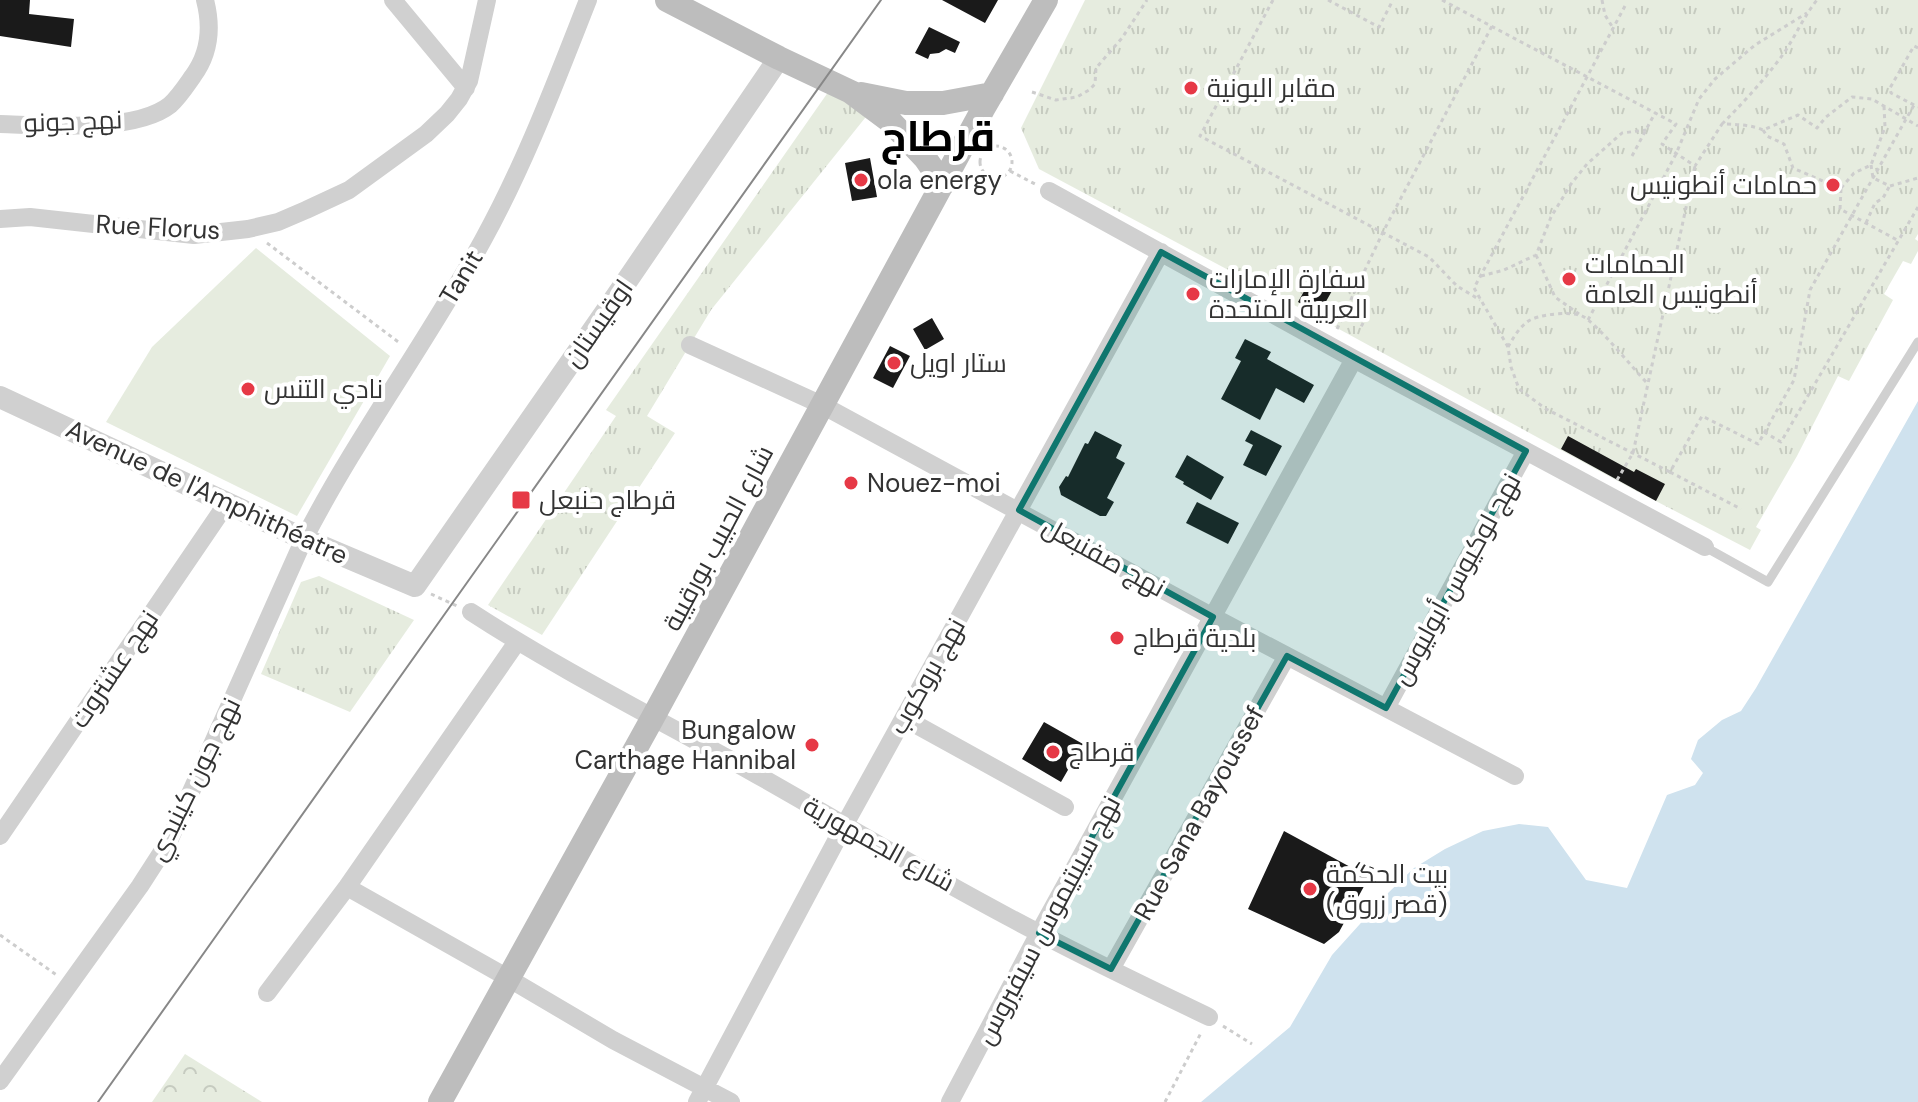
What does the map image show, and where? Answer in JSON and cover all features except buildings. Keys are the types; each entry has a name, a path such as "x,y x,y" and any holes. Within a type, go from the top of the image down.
{"main road":[{"path":"667,0 851,92 890,121 925,158 943,184"},
{"name":"شارع الحبيب بورقيبة","path":"440,1102 1046,0"},
{"path":"851,92 906,103 943,103 992,94"}],"street":[{"name":"نهج جونو","path":"0,124 105,124 151,114 169,106 206,54 209,23 205,0"},
{"path":"393,0 466,88"},
{"name":"Rue Florus","path":"0,219 30,217 194,235 278,222 349,190 426,134 447,114 469,81 487,0"},
{"name":"Tanit","path":"304,539 327,495 482,242 509,191 588,0"},
{"name":"اوقيستان","path":"415,586 779,58"},
{"path":"1049,191 1705,547"},
{"name":"نهج بروكوب","path":"701,1095 844,826 1161,252"},
{"name":"نهج صفنبعل","path":"690,345 822,405 1515,776"},
{"name":"نهج سيبتيموس سيفيروس","path":"950,1102 1039,933 1354,359"},
{"name":"Avenue de l'Amphithéatre","path":"0,397 304,539 415,586"},
{"name":"نهج لوكيوس أبوليوس","path":"1386,708 1526,451"},
{"name":"نهج عشتروت","path":"0,836 227,503"},
{"name":"نهج جون كينيدي","path":"0,1081 147,876 177,825 304,539"},
{"name":"شارع الجمهورية","path":"471,612 517,642 844,826 1039,933 1209,1017"},
{"path":"267,993 347,887 517,642"},
{"name":"Rue Sana Bayoussef","path":"1111,969 1287,656"},
{"path":"904,718 1065,807"},
{"path":"347,887 508,978 701,1095 731,1102"}],"lane":[{"path":"1705,547 1768,582 1918,342"}],"path":[{"path":"1032,92 1056,100 1077,97 1089,90 1095,84 1096,68 1122,38 1147,0"},
{"path":"1273,0 1200,136 1429,257 1457,286 1482,301"},
{"path":"1328,0 1379,27 1393,0"},
{"path":"1442,0 1676,124 1662,144 1695,166"},
{"path":"1602,0 1605,15 1613,28"},
{"path":"1617,480 1633,453 1695,166 1722,124 1784,53 1817,0"},
{"path":"1625,6 1474,288 1508,347 1519,389 1546,409 1741,509"},
{"path":"1588,320 1676,154 1699,99 1715,79 1755,45 1807,13"},
{"path":"1337,328 1383,232 1492,26"},
{"path":"1670,472 1702,416 1758,444 1794,380 1810,290 1906,118 1916,106 1891,93 1890,88 1914,46 1918,48"},
{"path":"1763,130 1798,115 1817,128 1852,97 1872,99 1918,126"},
{"path":"1873,178 1871,165 1885,127 1884,106"},
{"path":"1632,156 1655,112"},
{"path":"1722,124 1755,126 1763,130 1767,136 1784,144 1793,168 1841,189"},
{"path":"1481,276 1504,270 1536,255 1551,217 1587,164 1622,133 1646,130"},
{"path":"994,147 1004,148 1012,161 1010,170 1002,177 988,176 980,165 982,155 994,147"},
{"path":"1871,165 1854,173 1841,189 1840,209 1899,241"},
{"path":"1010,170 1049,191"},
{"path":"1873,178 1890,186 1918,178"},
{"path":"1866,223 1875,203 1883,198 1890,186"},
{"path":"1764,432 1781,442 1918,207"},
{"path":"248,229 415,355"},
{"path":"1536,255 1555,297 1588,320 1648,384"},
{"path":"1349,304 1368,313 1361,327"},
{"path":"1508,347 1528,320 1554,314 1582,316"},
{"path":"415,586 471,612"},
{"path":"0,935 70,985"},
{"path":"1165,1102 1209,1017"},
{"path":"1237,1036 1252,1044"}],"highlighted area":[{"path":"1161,252 1526,451 1386,708 1287,656 1111,969 1039,933 1213,617 1019,510"}],"green space":[{"name":"الحمامات أنطونيس العامة","path":"1085,0 1918,0 1918,234 1915,239 1918,241 1918,251 1911,264 1903,261 1884,294 1893,300 1849,381 1838,376 1756,527 1761,530 1750,550 1039,169 1021,128"},
{"path":"831,88 869,113 711,310 647,416 675,433 542,635 488,605 616,416 606,410"},
{"name":"نادي التنس","path":"256,248 390,356 297,516 106,422 152,347"},
{"path":"319,576 414,620 350,712 261,674 301,582"},
{"path":"185,1054 262,1102 152,1102"}],"water":[{"path":"1918,401 1918,1102 1201,1102 1290,1027 1332,955 1414,868 1445,849 1483,831 1519,824 1548,827 1586,880 1627,888 1667,795 1695,785 1703,773 1691,759 1698,740 1722,720 1741,711 1756,688"}],"tram line":[{"path":"98,1102 881,0"}],"place":[{"name":"مقابر البونية","path":"1191,88"},
{"name":"ola energy","path":"861,180"},
{"name":"حمامات أنطونيس","path":"1833,185"},
{"name":"الحمامات أنطونيس العامة","path":"1569,279"},
{"name":"سفارة الإمارات العربية المتحدة","path":"1193,294"},
{"name":"ستار اويل","path":"894,363"},
{"name":"نادي التنس","path":"248,389"},
{"name":"Nouez-moi","path":"851,483"},
{"name":"قرطاج حنبعل","path":"521,500"},
{"name":"بلدية قرطاج","path":"1117,638"},
{"name":"Bungalow Carthage Hannibal","path":"812,745"},
{"name":"قرطاج","path":"1053,752"},
{"name":"بيت الحكمة (قصر زروق)","path":"1310,889"}],"district":[{"name":"قرطاج","path":"938,136"}]}
